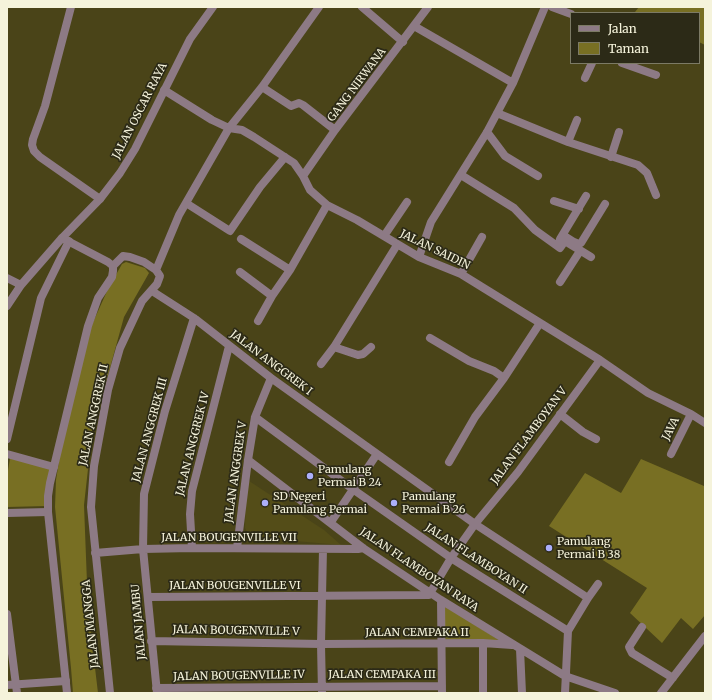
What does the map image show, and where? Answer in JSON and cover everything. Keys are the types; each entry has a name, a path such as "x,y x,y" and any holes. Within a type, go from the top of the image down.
{"street":[{"path":"71,7 45,106 32,145 34,151 40,157 100,198"},
{"name":"JALAN OSCAR RAYA","path":"66,240 114,181 130,156 190,38 213,7"},
{"path":"112,266 123,256 144,262 156,270 179,214 229,128 262,87 318,7"},
{"path":"362,7 403,42"},
{"name":"GANG NIRWANA","path":"303,176 335,130 428,7"},
{"path":"419,257 431,222 487,132 513,83 545,7"},
{"path":"552,7 570,14"},
{"path":"414,26 513,83"},
{"path":"585,78 592,64"},
{"path":"625,64 656,75"},
{"path":"262,87 291,106 298,103 303,105 335,130"},
{"name":"JALAN SAIDIN","path":"164,90 212,120 229,128 242,130 285,157 297,167 310,190 327,205 357,220 419,257 461,274 600,360 648,393 691,414 705,423"},
{"path":"497,113 568,142 638,165 650,179 656,195"},
{"path":"568,142 577,120"},
{"path":"487,132 505,156 538,176"},
{"path":"611,157 619,132"},
{"path":"186,203 230,231 260,187 285,157"},
{"path":"461,174 514,208 535,230 560,249 565,242 591,257"},
{"path":"554,244 558,244 586,196"},
{"path":"554,201 579,209"},
{"path":"384,236 407,202"},
{"path":"563,235 578,244 582,243 605,204"},
{"path":"258,322 327,205"},
{"path":"461,274 482,237"},
{"path":"241,239 290,270"},
{"path":"66,240 108,262 112,266 113,271 112,277 98,298 88,326 48,496 48,512 67,693"},
{"path":"7,306 21,285 66,240"},
{"path":"7,439 41,298 66,240"},
{"path":"321,364 334,347 397,245"},
{"path":"560,282 580,250"},
{"name":"JALAN ANGGREK II","path":"95,553 91,507 92,482 108,390 120,348 142,301 152,291 160,278 156,270"},
{"path":"240,272 272,296"},
{"path":"7,278 21,285"},
{"name":"JALAN ANGGREK I","path":"152,291 194,318 271,378 475,524"},
{"name":"JALAN ANGGREK III","path":"143,549 144,494 165,411 194,318"},
{"path":"449,462 475,417 504,378 540,323"},
{"path":"430,338 469,361 494,371 504,378"},
{"name":"JALAN ANGGREK IV","path":"192,548 190,514 192,491 229,346"},
{"path":"334,347 361,355 370,347"},
{"name":"JALAN FLAMBOYAN V","path":"431,593 451,558 475,524 518,472 600,360"},
{"name":"JALAN ANGGREK V","path":"237,548 248,460 256,417 271,378"},
{"path":"560,414 583,432 596,439"},
{"name":"JAVA","path":"671,454 691,414"},
{"name":"JALAN FLAMBOYAN II","path":"256,417 354,490 451,558 568,631"},
{"path":"7,454 54,467"},
{"path":"331,522 377,454"},
{"name":"JALAN FLAMBOYAN RAYA","path":"248,460 331,522 363,548 441,600 565,676 615,693"},
{"path":"7,513 48,512"},
{"path":"475,524 588,598"},
{"name":"JALAN BOUGENVILLE VII","path":"95,553 143,549 192,548 363,548"},
{"name":"JALAN JAMBU","path":"143,549 156,690"},
{"path":"322,689 321,596 323,549"},
{"name":"JALAN MANGGA","path":"95,553 110,693"},
{"path":"565,693 568,631 598,584"},
{"name":"JALAN BOUGENVILLE VI","path":"148,597 427,596 431,593"},
{"path":"441,600 443,644 442,689"},
{"path":"7,614 16,689"},
{"path":"642,627 630,644 629,647 632,653 673,678"},
{"path":"661,693 705,636"},
{"name":"JALAN BOUGENVILLE V","path":"151,641 321,644"},
{"path":"483,643 483,693"},
{"name":"JALAN CEMPAKA II","path":"321,644 483,643 516,647"},
{"path":"516,647 522,693"},
{"path":"7,685 16,689 66,681"},
{"name":"JALAN BOUGENVILLE IV","path":"156,690 322,689"},
{"name":"JALAN CEMPAKA III","path":"322,689 442,689"}],"shaded area":[{"name":"SD Negeri Pamulang Permai","path":"246,479 324,530 341,545 249,537 245,528"}],"green space":[{"path":"639,7 705,7 705,45 700,42 700,12 635,12"},
{"path":"126,262 145,268 149,273 124,317 92,433 84,505 88,609 98,693 73,693 55,507 56,480 62,442 90,329 108,289 122,264"},
{"path":"10,458 54,464 48,506 7,507 7,477"},
{"path":"641,459 704,486 705,484 705,615 693,629 681,618 662,643 630,613 647,588 549,526 585,473 621,493"},
{"path":"441,603 502,642 442,641"}],"place":[{"name":"Pamulang Permai B 24","path":"310,476"},
{"name":"SD Negeri Pamulang Permai","path":"265,503"},
{"name":"Pamulang Permai B 26","path":"394,503"},
{"name":"Pamulang Permai B 38","path":"549,548"}]}
